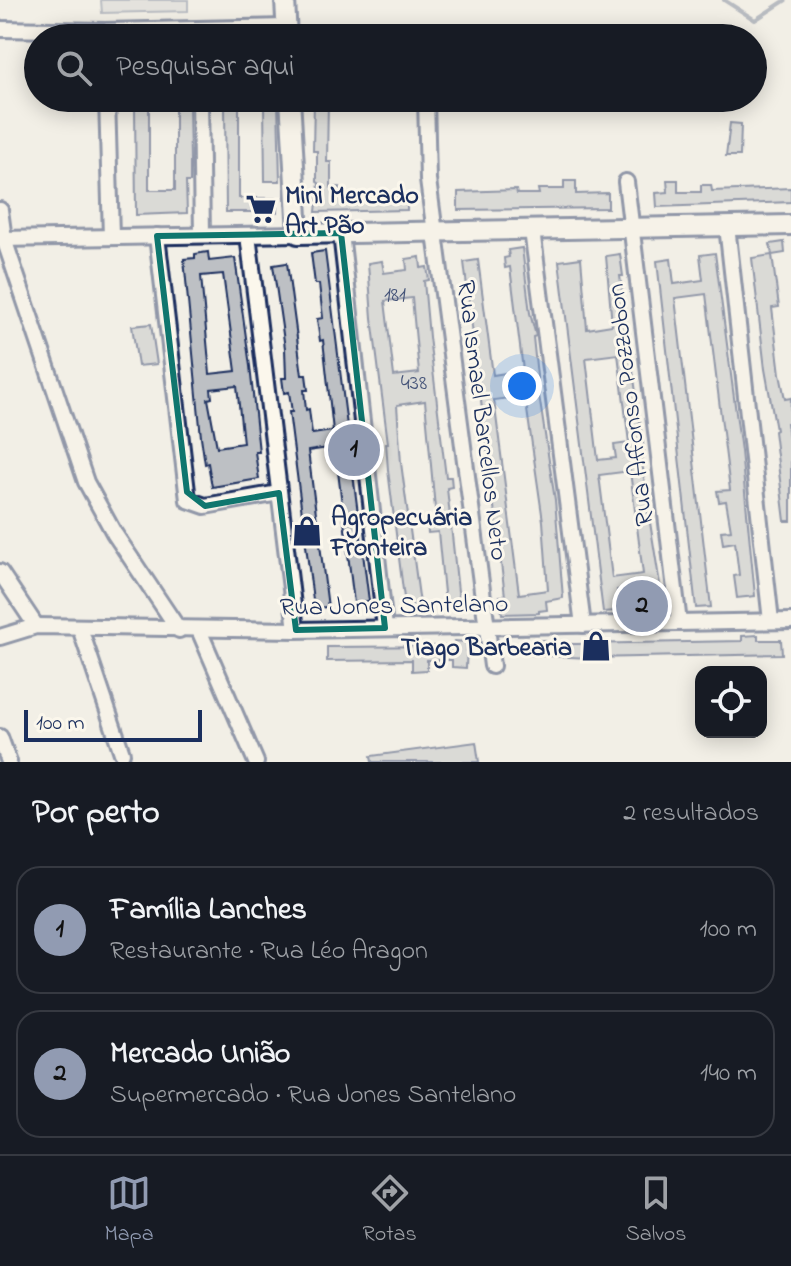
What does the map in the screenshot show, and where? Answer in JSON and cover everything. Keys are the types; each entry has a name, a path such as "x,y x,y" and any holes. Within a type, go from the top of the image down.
{"street":[{"path":"285,0 286,24"},
{"path":"0,29 24,30"},
{"path":"107,112 111,237"},
{"path":"200,112 202,235"},
{"path":"291,112 298,234"},
{"name":"Rua Ismael Barcellos Neto","path":"426,112 428,180 492,666"},
{"name":"Rua Affonso Pozzobon","path":"626,182 679,623"},
{"path":"0,210 2,239 86,482 114,533 179,630"},
{"path":"2,239 791,225"},
{"path":"727,226 771,621"},
{"path":"532,230 583,625"},
{"path":"341,233 385,628"},
{"path":"248,235 296,630"},
{"path":"157,236 188,500 205,506 279,493"},
{"path":"0,572 36,626"},
{"name":"Rua Jones Santelano","path":"0,637 36,626 296,630 791,621"},
{"path":"80,628 122,753"},
{"path":"199,630 256,762"},
{"path":"0,737 9,762"}],"highlighted area":[{"path":"341,233 385,628 296,630 279,493 205,506 187,492 157,236"}],"shaded area":[{"path":"101,0 188,0 188,11 102,13"}],"building":[{"path":"135,112 149,112 149,190 175,190 175,112 189,112 187,213 136,215"},
{"path":"225,112 239,112 239,198 277,198 277,212 226,212"},
{"path":"264,112 278,112 280,181 265,181"},
{"path":"314,112 328,112 327,162 331,162 331,188 340,187 340,196 407,195 407,210 316,212 319,183 317,151 313,151"},
{"path":"730,123 741,124 740,156 726,156"},
{"path":"667,180 678,180 678,192 701,192 701,185 711,185 712,191 791,188 791,202 657,207 656,193 668,192"},
{"path":"564,181 576,181 576,194 608,193 608,208 458,210 458,192 516,190 517,194 539,194 538,189 564,189"},
{"path":"784,242 785,253 772,255 770,244"},
{"path":"522,248 536,336 533,337 539,395 555,500 563,598 546,601 547,610 539,613 502,614 500,596 505,596 464,262 478,260 493,375 523,370 510,267 505,268 504,258 509,257 508,250","holes":["525,396 543,521 548,590 519,594 494,400"]},
{"path":"325,251 369,601 354,603 335,447 308,451 328,607 314,608 289,412 292,412 289,392 284,393 282,378 286,378 285,348 273,265 287,263 302,375 306,375 306,410 309,409 312,434 333,431 323,340 320,341 317,319 323,318 319,284 315,284 311,253"},
{"path":"208,252 209,261 235,258 250,366 259,479 212,487 208,463 205,464 184,259 195,258 195,254","holes":["223,274 236,371 210,374 201,276","237,386 243,443 217,447 208,399 212,398 211,389"]},
{"path":"715,253 741,451 755,596 737,598 734,576 739,575 735,542 723,544 721,531 731,530 726,501 719,502 717,491 730,490 706,294 675,298 711,607 696,608 657,261 671,259 674,284 703,280 700,255"},
{"path":"620,254 623,276 620,276 644,451 641,452 648,510 662,597 648,599 649,608 635,610 633,588 617,590 617,611 603,612 559,261 581,258 587,329 612,325 606,256","holes":["618,354 629,443 614,445 616,458 598,460 586,358","630,471 643,574 612,578 599,475"]},
{"path":"772,255 779,307 772,308 780,374 785,399 791,398 790,423 787,423 791,454 791,521 785,521 752,258"},
{"path":"420,257 421,268 427,267 429,280 424,281 429,337 446,477 451,477 452,487 447,488 459,601 445,603 438,532 428,533 427,520 436,519 425,401 397,405 401,463 420,604 405,606 368,263 382,261 384,273 407,270 406,259","holes":["412,298 419,373 394,376 385,301"]},
{"path":"151,324 157,364 138,366 132,326"},
{"path":"758,635 758,640 781,640 782,654 589,658 532,655 532,641 577,644 742,641 742,636"},
{"path":"454,641 467,642 466,668 452,667 452,660 427,660 427,670 412,671 412,660 327,661 327,647 453,646"},
{"path":"476,742 479,762 372,762 371,756"}],"waterway":[{"path":"724,0 755,20 786,0"}],"place":[{"name":"Mini Mercado Art Pão","path":"261,209"},
{"name":"Família Lanches","path":"354,450"},
{"name":"Agropecuária Fronteira","path":"307,531"},
{"name":"Mercado União","path":"642,606"},
{"name":"Tiago Barbearia","path":"596,646"}]}
